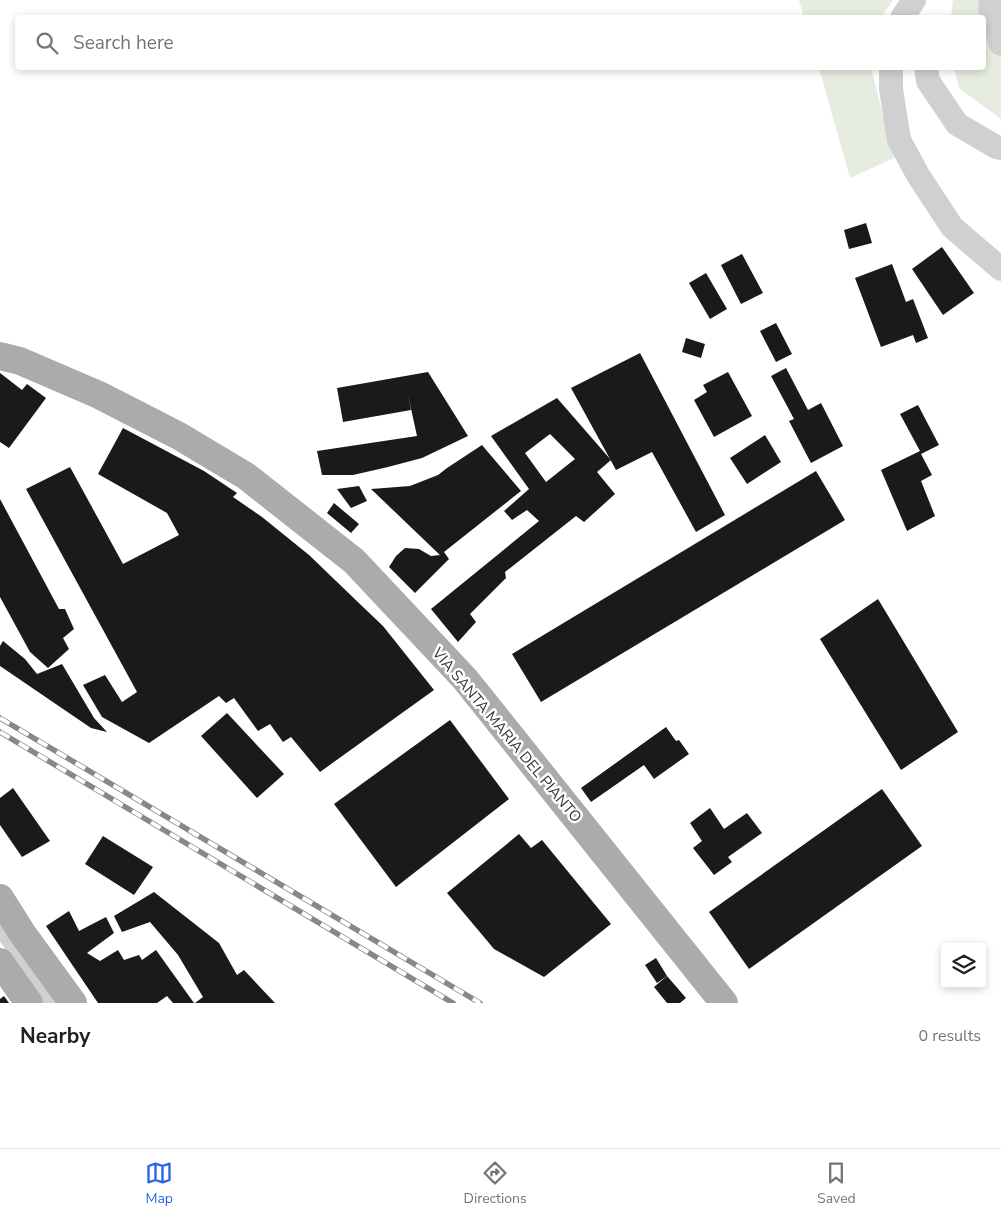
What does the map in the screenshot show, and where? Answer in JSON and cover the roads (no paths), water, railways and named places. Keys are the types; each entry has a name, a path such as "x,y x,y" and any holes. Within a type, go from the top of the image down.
{"main road":[{"name":"VIA SANTA MARIA DEL PIANTO","path":"0,356 20,362 99,395 179,436 246,476 354,561 465,679 724,1003"},
{"path":"0,898 7,928 73,1003"},
{"path":"0,962 29,1003"}],"street":[{"path":"904,15 914,0"},
{"path":"923,15 926,0"},
{"path":"992,0 990,8 1001,44"},
{"path":"1001,148 957,124 927,74 891,78 899,140 918,175 952,227 1001,269"}],"lane":[{"path":"7,928 50,1003"}],"railway":[{"path":"0,718 480,1003"},
{"path":"0,732 453,1003"}]}
